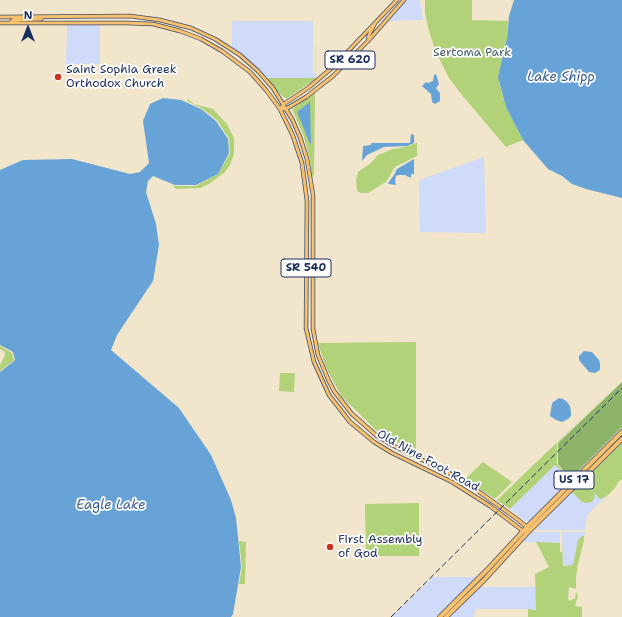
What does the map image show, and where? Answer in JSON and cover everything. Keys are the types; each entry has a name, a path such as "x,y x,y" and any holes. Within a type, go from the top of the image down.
{"highway":[{"name":"US 17","path":"440,617 495,568 528,529 607,450 622,432"},
{"name":"US 17","path":"446,617 523,531 528,529 547,512 578,476 607,450 622,439"}],"main road":[{"name":"SR 620","path":"280,109 284,104 325,75 397,0"},
{"name":"SR 620","path":"286,109 306,97 340,70 404,0"},
{"path":"44,23 44,20 47,19 65,18 70,16"},
{"path":"87,22 91,18 108,16"},
{"name":"SR 540","path":"0,17 108,16 149,18 178,24 202,32 221,42 246,60 268,82 286,109"},
{"path":"10,23 13,20 42,19 43,17"},
{"name":"SR 540","path":"0,23 127,22 152,24 175,29 196,37 222,51 246,68 266,90 280,109"},
{"path":"368,41 369,35 376,22"},
{"path":"280,109 286,109"},
{"name":"Old Nine Foot Road","path":"280,109 295,142 304,174 307,201 306,328 309,346 314,362 326,390 348,420 374,442 392,453 452,482 490,506 523,531"},
{"name":"Old Nine Foot Road","path":"286,109 302,142 312,182 313,328 319,357 334,391 352,414 377,436 466,483 528,529"}],"shaded area":[{"path":"407,0 419,0 423,20 389,21"},
{"path":"232,21 313,21 313,73 315,73 315,44 316,78 267,78 252,63 232,48"},
{"path":"67,24 100,24 100,64 66,64"},
{"path":"484,157 486,233 420,232 419,180"},
{"path":"556,464 570,480 528,523 510,509"},
{"path":"592,491 600,499 607,496 587,515 585,530 535,530 572,492 582,502"},
{"path":"533,532 560,532 560,543 522,542"},
{"path":"562,532 585,532 584,536 578,540 574,565 563,566"},
{"path":"433,577 478,577 436,617 392,617"},
{"path":"481,587 536,587 536,610 475,609 474,617 450,617"}],"green space":[{"name":"Sertoma Park","path":"425,0 472,0 472,20 508,21 507,39 499,82 506,107 523,140 506,147 449,78 436,52 429,31 425,13"},
{"path":"267,78 317,78 286,99 277,91"},
{"path":"315,93 314,174 312,178 310,160 304,137 292,109"},
{"path":"188,99 194,104 213,109 227,124 234,138 234,154 230,165 225,172 209,184 200,188 176,189 172,185 196,186 218,174 230,153 229,139 217,120 201,108 187,101"},
{"path":"417,143 417,156 395,167 386,182 368,193 361,193 357,191 356,180 358,172 371,163 378,155 393,149"},
{"path":"416,342 416,452 378,432 342,397 326,368 318,343"},
{"path":"0,346 12,353 14,360 0,371 0,365 5,352 0,349"},
{"path":"280,373 295,373 294,392 279,391"},
{"path":"622,380 557,443 557,464 564,473 555,465 510,509 497,500"},
{"path":"622,382 622,427 570,479 558,464 558,443"},
{"path":"622,443 622,479 607,496 600,499 593,492 595,496 592,502 582,502 572,492"},
{"path":"483,462 512,482 495,499 465,479"},
{"path":"419,503 419,556 366,556 365,504"},
{"path":"584,536 584,540 578,564 576,589 569,587 568,599 570,601 575,598 576,592 578,596 575,606 582,607 582,617 528,617 528,609 536,610 535,574 549,567 536,542 560,543 560,552 562,552 562,543 563,566 573,565 578,540"},
{"path":"239,541 246,542 245,584 239,584 242,567"}],"water":[{"name":"Lake Shipp","path":"514,0 622,0 622,198 572,184 562,176 548,169 523,140 506,107 498,77 507,39 509,16"},
{"path":"436,74 439,84 436,88 440,93 440,101 435,104 432,102 431,94 422,86 426,82 428,83 433,81 434,75"},
{"name":"Eagle Lake","path":"163,98 181,100 201,109 216,121 228,139 229,153 218,174 196,185 175,185 153,176 148,181 146,192 156,224 159,245 153,281 117,335 111,350 179,408 211,455 231,500 236,518 241,567 233,614 231,617 0,617 0,372 15,360 13,352 0,345 0,170 23,160 72,159 130,174 140,172 149,163 143,121 150,104"},
{"path":"310,102 311,143 310,144 297,112"},
{"path":"411,134 414,135 414,143 407,146 384,147 367,155 362,161 363,146 371,145 371,143 410,143"},
{"path":"414,159 414,174 411,174 411,178 405,175 399,175 396,176 396,185 388,183 397,169"},
{"path":"584,351 592,352 599,360 600,370 595,373 589,372 579,360 579,356"},
{"path":"559,398 567,402 570,406 571,413 571,416 568,419 562,422 550,416 552,403"}],"railway":[{"path":"391,617 622,388"}],"place":[{"name":"Saint Sophia Greek Orthodox Church","path":"58,77"},
{"name":"First Assembly of God","path":"330,547"}]}
